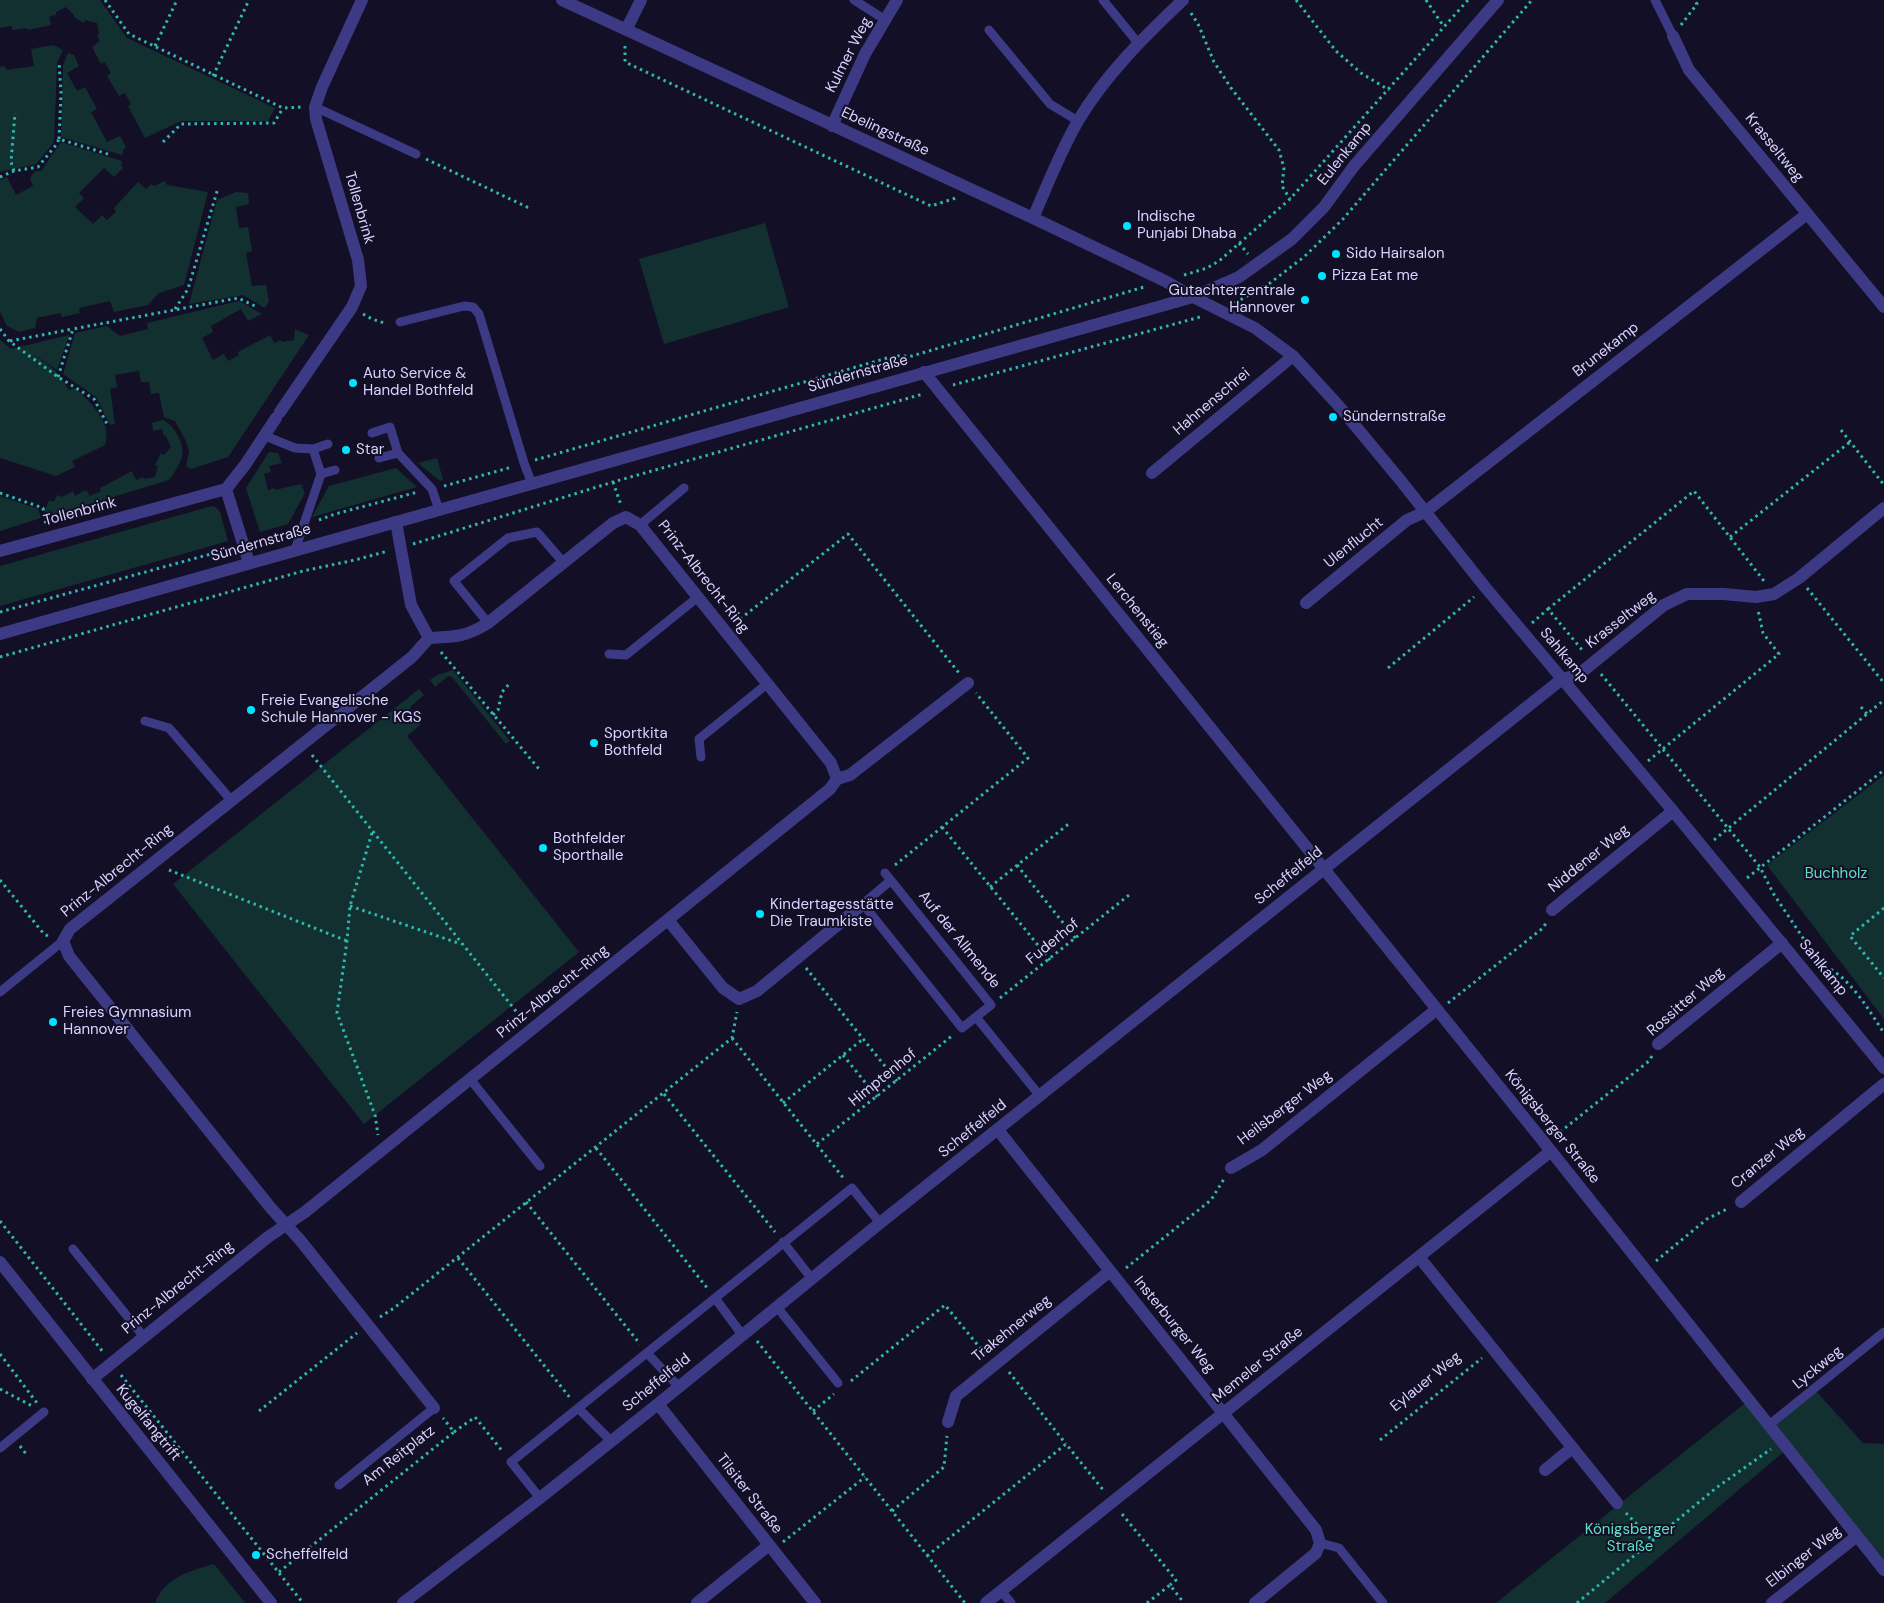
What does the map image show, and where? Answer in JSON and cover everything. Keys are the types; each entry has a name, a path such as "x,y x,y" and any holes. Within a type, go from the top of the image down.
{"street":[{"path":"315,107 322,87 362,0"},
{"name":"Ebelingstraße","path":"562,0 1033,218 1165,281 1193,297"},
{"path":"626,30 641,0"},
{"name":"Kulmer Weg","path":"832,126 865,54 897,0"},
{"path":"1033,218 1058,160 1078,121 1105,82 1138,43 1183,0"},
{"name":"Eulenkamp","path":"1193,297 1239,277 1298,232 1324,207 1354,166 1498,0"},
{"name":"Krasseltweg","path":"1673,36 1689,70 1884,307"},
{"name":"Tollenbrink","path":"0,551 226,489 245,465 352,307 361,286 358,260 316,119 315,107"},
{"name":"Brunekamp","path":"1424,512 1807,214"},
{"name":"Sahlkamp","path":"1193,297 1255,328 1293,356 1338,405 1486,588 1704,848 1884,1068"},
{"name":"Sündernstraße","path":"0,634 1193,297"},
{"name":"Hahnenschrei","path":"1152,473 1293,356"},
{"name":"Lerchenstieg","path":"924,372 1324,869"},
{"path":"226,489 249,563"},
{"name":"Krasseltweg","path":"1562,679 1578,675 1664,605 1687,594 1724,594 1756,597 1774,594 1799,578 1884,508"},
{"name":"Ulenflucht","path":"1306,603 1407,520 1424,512"},
{"path":"396,522 411,605 430,638 452,637 472,633 488,623 613,523 626,517"},
{"name":"Prinz-Albrecht-Ring","path":"626,517 640,524 831,763 837,779"},
{"name":"Prinz-Albrecht-Ring","path":"286,1225 69,956 63,941 70,929 412,656 430,638"},
{"name":"Scheffelfeld","path":"403,1603 612,1441 880,1223 1562,679"},
{"name":"Prinz-Albrecht-Ring","path":"92,1379 268,1237 381,1151 668,920 830,789 837,779 850,775 968,683"},
{"name":"Niddener Weg","path":"1552,910 1673,811"},
{"name":"Königsberger Straße","path":"1324,869 1884,1570"},
{"path":"668,920 723,988 739,999 757,991 862,904"},
{"name":"Rossitter Weg","path":"1658,1044 1782,943"},
{"name":"Heilsberger Weg","path":"1231,1168 1262,1150 1437,1010"},
{"name":"Cranzer Weg","path":"1741,1202 1884,1084"},
{"name":"Insterburger Weg","path":"998,1130 1316,1530 1320,1543"},
{"name":"Memeler Straße","path":"986,1603 1419,1257 1548,1147"},
{"name":"Am Reitplatz","path":"286,1225 368,1324 434,1408"},
{"path":"1419,1257 1617,1503"},
{"name":"Kugelfangtrift","path":"0,1262 271,1603"},
{"name":"Trakehnerweg","path":"948,1422 956,1396 996,1362 1113,1274"},
{"name":"Tilsiter Straße","path":"658,1404 815,1603"},
{"path":"1545,1470 1572,1448"},
{"name":"Elbinger Weg","path":"1772,1603 1857,1536"},
{"path":"1255,1603 1316,1553 1320,1543"},
{"path":"697,1603 771,1548"}],"lane":[{"path":"854,0 884,19"},
{"path":"1103,0 1138,43"},
{"name":"Krasseltweg","path":"1656,0 1673,36"},
{"path":"989,30 1050,104 1078,121"},
{"path":"315,107 416,154"},
{"path":"400,322 464,306 473,307 480,314 524,464 532,484"},
{"path":"372,433 390,427 398,453 432,489 439,510"},
{"path":"264,436 295,448 313,449 328,444"},
{"path":"295,550 321,474 313,449"},
{"path":"379,458 398,453"},
{"path":"321,474 335,470"},
{"path":"640,524 684,488"},
{"path":"488,623 454,581 508,538 537,532 563,562"},
{"path":"610,654 626,655 698,597"},
{"path":"701,758 699,739 767,684"},
{"path":"145,721 169,728 231,800"},
{"path":"888,877 862,904 962,1028"},
{"name":"Auf der Allmende","path":"888,877 991,1005 962,1028"},
{"path":"0,992 63,941"},
{"path":"976,1017 1040,1096"},
{"path":"470,1079 540,1166"},
{"path":"540,1498 511,1462 783,1242 852,1188 880,1223"},
{"path":"783,1242 812,1279"},
{"path":"73,1249 144,1337"},
{"path":"715,1298 746,1333"},
{"path":"777,1307 839,1387"},
{"name":"Lyckweg","path":"1769,1425 1884,1332"},
{"path":"647,1353 679,1387"},
{"path":"339,1485 434,1408"},
{"path":"578,1408 612,1441"},
{"path":"0,1448 44,1412"},
{"path":"1320,1543 1339,1548 1383,1603"},
{"path":"1001,1591 1011,1603"}],"path":[{"path":"105,0 129,34 283,108 315,107"},
{"path":"156,46 178,0"},
{"path":"213,76 249,0"},
{"path":"1183,0 1198,24 1214,62 1231,88 1279,150 1284,168 1282,186 1290,199"},
{"path":"1296,0 1336,51 1361,73 1389,90"},
{"path":"1426,0 1444,27"},
{"path":"0,612 243,545 302,527 335,514 524,464 894,356 912,356 1207,268 1219,261 1290,199 1468,0"},
{"path":"0,657 303,571 355,560 401,547 612,482 1222,311 1270,283 1297,262 1343,220 1532,0"},
{"path":"1673,36 1697,4 1694,0"},
{"path":"626,30 624,62 931,206 976,192"},
{"path":"0,177 14,171 38,167 56,145 59,139 60,62"},
{"path":"164,142 181,124 274,123 283,108"},
{"path":"14,171 11,162 15,112"},
{"path":"59,139 111,156"},
{"path":"416,154 529,208"},
{"path":"175,310 188,289 218,188"},
{"path":"9,341 238,298 255,306"},
{"path":"352,307 372,319 385,324 400,322"},
{"path":"0,329 9,341 94,399 106,424"},
{"path":"58,376 73,329"},
{"path":"1840,430 1884,485"},
{"path":"1730,537 1850,442"},
{"path":"612,482 626,517"},
{"path":"1522,631 1694,491 1774,594"},
{"path":"0,493 43,508 48,538"},
{"path":"725,631 848,534 1028,758 942,827 888,877"},
{"path":"1799,578 1884,683"},
{"path":"1388,668 1486,588"},
{"path":"1638,770 1779,654 1763,633 1756,597"},
{"path":"1548,609 1760,867 1773,893 1821,965"},
{"path":"430,638 539,769"},
{"path":"493,715 498,710 502,692 510,683"},
{"path":"1704,848 1884,700"},
{"path":"1861,707 1867,714"},
{"path":"303,744 531,1030"},
{"path":"1735,887 1884,770"},
{"path":"990,886 1071,822"},
{"path":"942,827 1050,960"},
{"path":"372,832 350,906 337,1013 375,1116 381,1151"},
{"path":"152,862 186,878 347,941"},
{"path":"1017,865 1076,939"},
{"path":"0,880 44,934 63,941"},
{"name":"Fuderhof","path":"991,1005 1129,896"},
{"path":"350,906 462,944"},
{"path":"1884,908 1850,936 1884,978"},
{"name":"Niddener Weg","path":"1437,1010 1544,928 1552,910"},
{"path":"798,958 897,1081"},
{"path":"1793,958 1831,968 1860,996 1884,1033"},
{"path":"259,1411 368,1324 394,1308 458,1258 732,1038 739,999"},
{"name":"Himptenhof","path":"817,1144 962,1028"},
{"path":"732,1038 852,1188"},
{"path":"783,1103 863,1039"},
{"name":"Rossitter Weg","path":"1548,1147 1649,1062 1658,1044"},
{"path":"843,1055 877,1097"},
{"path":"664,1094 783,1242"},
{"path":"596,1148 715,1298"},
{"path":"1113,1274 1211,1200 1231,1168"},
{"name":"Scheffelfeld","path":"526,1202 647,1353"},
{"name":"Cranzer Weg","path":"1645,1270 1707,1219 1741,1202"},
{"path":"0,1221 303,1603"},
{"path":"458,1258 578,1408"},
{"path":"813,1411 839,1387 945,1305 1066,1444 1176,1580 1147,1603"},
{"path":"746,1333 813,1411 965,1603"},
{"name":"Eylauer Weg","path":"1380,1440 1493,1349"},
{"path":"0,1354 44,1412"},
{"path":"0,1389 44,1412"},
{"name":"Am Reitplatz","path":"279,1572 454,1432 434,1408"},
{"path":"454,1432 475,1417 511,1462"},
{"path":"892,1510 944,1467 948,1422"},
{"path":"1577,1603 1716,1488 1782,1442"},
{"path":"928,1556 1066,1444"},
{"path":"771,1548 865,1477"},
{"path":"1617,1503 1652,1540"},
{"path":"1170,1585 1184,1603"}],"green space":[{"path":"0,0 100,0 127,38 275,108 268,121 181,121 145,138 128,106 131,104 125,93 119,96 107,76 111,73 105,62 101,64 92,47 100,41 97,35 99,34 97,23 85,20 84,23 74,17 66,7 56,12 56,15 49,17 51,25 28,30 27,28 12,30 12,26 0,28"},
{"path":"53,45 63,50 57,63 54,142 36,164 0,172 0,67 5,66 6,70 34,66 31,49"},
{"path":"68,53 74,55 79,66 67,73 77,91 85,87 97,109 91,112 107,142 120,136 126,147 122,155 61,137 63,65"},
{"path":"61,142 122,161 121,165 123,168 114,177 104,168 79,193 84,198 75,207 93,224 102,215 107,220 116,212 114,208 138,182 146,189 151,184 154,186 165,181 167,185 208,192 184,285 159,293 148,305 114,312 110,301 79,308 80,313 62,317 60,313 37,318 35,328 19,332 7,326 0,312 0,180 7,177 16,195 33,186 30,178 35,171 41,171"},
{"path":"236,192 248,193 249,204 236,207 239,228 248,227 252,251 246,253 252,286 266,285 269,301 265,308 243,295 189,304 217,200"},
{"path":"765,223 789,307 664,344 639,259"},
{"path":"239,301 262,314 248,321 241,309 211,326 213,332 202,338 213,360 224,354 228,361 239,355 238,352 270,335 274,343 281,340 282,342 294,340 295,329 309,335 228,457 191,469 186,467 189,451 186,441 175,421 164,417 159,393 151,394 149,382 141,382 139,371 115,375 117,387 110,389 115,424 110,425 96,397 63,374 75,333 107,326 120,336 148,329 147,323"},
{"path":"69,335 57,370 32,353 56,371 69,390 75,388 87,399 103,421 107,437 105,445 72,461 75,467 56,476 0,458 0,340 11,349"},
{"path":"163,420 178,435 182,446 180,462 169,480 47,517 45,511 49,500 54,502 57,495 62,497 73,491 75,496 86,490 90,496 101,491 100,488 132,471 136,480 143,477 144,479 155,477 158,466 155,465 161,453 164,455 171,447 162,429 153,431 152,423"},
{"path":"269,452 278,453 282,463 269,466 271,472 264,474 268,490 301,484 305,493 288,524 260,532 246,488"},
{"path":"437,458 443,480 440,481 418,463"},
{"path":"396,468 417,487 312,517 329,486"},
{"path":"0,496 38,509 41,518 0,531"},
{"path":"212,506 220,512 228,541 0,606 0,566"},
{"path":"453,670 510,741 506,744 452,677 448,676 435,687 430,680 437,675"},
{"path":"419,689 424,695 411,706 410,710 421,724 407,736 579,952 364,1124 173,884"},
{"name":"Buchholz","path":"1884,775 1884,1019 1767,865"},
{"path":"1814,1389 1863,1443 1884,1444 1884,1570 1787,1449 1605,1603 1496,1603 1749,1400 1769,1425"},
{"path":"214,1564 245,1603 155,1603 165,1587 179,1576"}],"place":[{"name":"Indische Punjabi Dhaba","path":"1127,226"},
{"name":"Sido Hairsalon","path":"1336,254"},
{"name":"Pizza Eat me","path":"1322,276"},
{"name":"Gutachterzentrale Hannover","path":"1305,300"},
{"name":"Auto Service & Handel Bothfeld","path":"353,383"},
{"name":"Sündernstraße","path":"1333,417"},
{"name":"Star","path":"346,450"},
{"name":"Freie Evangelische Schule Hannover - KGS","path":"251,710"},
{"name":"Sportkita Bothfeld","path":"594,743"},
{"name":"Bothfelder Sporthalle","path":"543,848"},
{"name":"Kindertagesstätte Die Traumkiste","path":"760,914"},
{"name":"Freies Gymnasium Hannover","path":"53,1022"},
{"name":"Scheffelfeld","path":"256,1555"}]}
